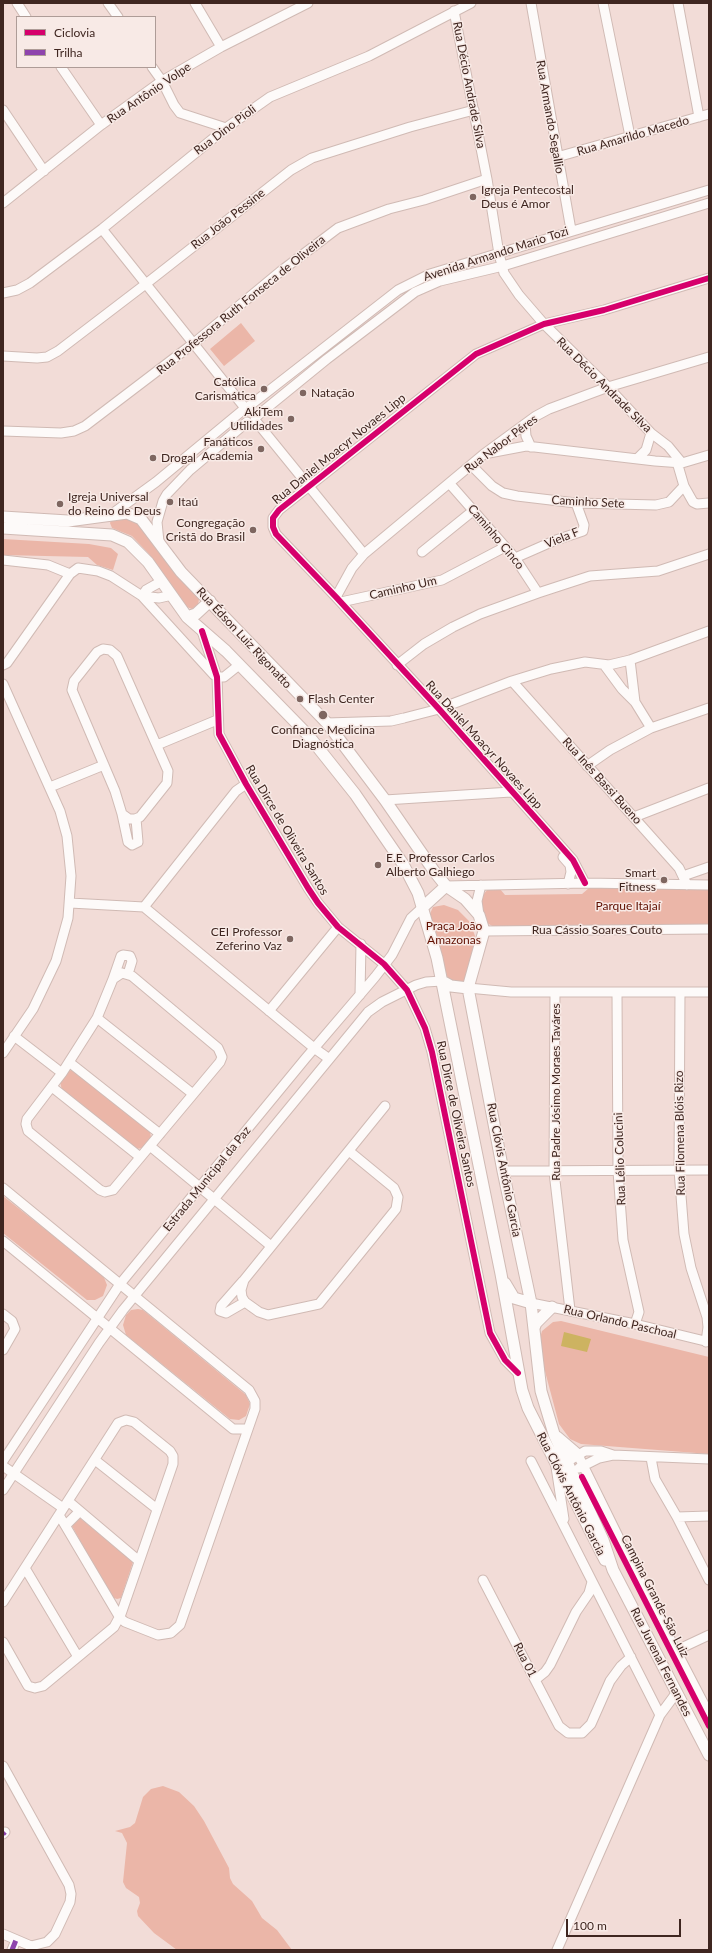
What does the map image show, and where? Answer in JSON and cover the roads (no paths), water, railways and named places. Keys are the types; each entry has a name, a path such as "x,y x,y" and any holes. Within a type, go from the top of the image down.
{"main road":[{"name":"Rua Édson Luiz Rigonatto","path":"3,517 81,521 112,514 126,513 141,519 181,572 326,723 388,804 446,886"},
{"path":"3,528 112,535 107,521 112,514"},
{"name":"Rua Clóvis Antônio Garcia","path":"112,535 128,542 138,551 162,581 187,617 226,651 308,736 355,794 403,864 418,893 433,940 442,980 501,1274 518,1373 528,1408 564,1467 603,1540 613,1570"},
{"path":"187,617 196,614 210,601"},
{"path":"422,907 446,886 465,899 479,915 484,931"},
{"name":"Rua Clóvis Antônio Garcia","path":"484,931 468,988 503,1171 531,1303 541,1392 564,1467 566,1484 602,1555 613,1570"},
{"path":"442,980 451,986 468,988"},
{"path":"501,1274 514,1298 531,1303"},
{"path":"534,1328 536,1323 552,1307"},
{"path":"554,1434 578,1455"},
{"name":"Rua Juvenal Fernandes","path":"613,1570 709,1755"}],"street":[{"path":"17,3 25,16"},
{"path":"108,3 117,16"},
{"path":"195,3 221,47"},
{"name":"Rua Antônio Volpe","path":"3,203 101,125 162,81 221,47 308,3"},
{"name":"Rua Dino Pioli","path":"3,293 16,290 30,283 102,230 226,128 270,97 362,59 471,3"},
{"name":"Rua Armando Segallio","path":"530,3 571,230"},
{"path":"603,3 630,136"},
{"path":"678,3 699,117"},
{"name":"Rua Décio Andrade Silva","path":"454,11 487,179 499,254 508,280 544,324 608,387 651,433 668,446 679,463"},
{"path":"62,68 101,125"},
{"path":"153,68 180,113 226,128"},
{"path":"3,110 44,171"},
{"name":"Rua João Pessine","path":"3,356 47,357 58,351 291,170 312,158 410,127 474,110"},
{"name":"Rua Amarildo Macedo","path":"557,157 709,114"},
{"name":"Rua Professora Ruth Fonseca de Oliveira","path":"3,431 61,433 74,431 85,426 194,343 281,271 338,228 389,209 424,200 487,179"},
{"name":"Avenida Armando Mario Tozi","path":"112,514 182,461 245,408 405,286 430,274 458,264 499,254 571,230 709,190"},
{"name":"Avenida Armando Mario Tozi","path":"160,546 157,522 163,501 190,470 327,359 414,292 440,280 503,266 709,203"},
{"path":"102,230 147,283 245,408 256,410 253,419"},
{"name":"Rua Daniel Moacyr Novaes Lipp","path":"585,884 577,866 439,709 276,534 273,527 273,518 279,510 476,354 544,324 604,310 709,278"},
{"name":"Rua Nabor Péres","path":"339,600 352,568 364,554 450,484 484,454 525,424 549,409 608,387 709,357"},
{"path":"245,408 242,417 253,419 310,486 364,554"},
{"path":"525,424 526,436 531,447"},
{"path":"637,459 646,450 651,433"},
{"path":"484,454 518,446 679,463 709,455"},
{"path":"182,461 190,470"},
{"path":"679,463 684,486 693,502 697,504 709,503"},
{"name":"Caminho Sete","path":"471,465 492,486 503,493 576,503 639,505 664,504 676,496 684,486"},
{"name":"Caminho Cinco","path":"450,484 515,558 538,593"},
{"name":"Viela F","path":"515,558 556,540 583,531 584,525 576,503"},
{"path":"422,552 474,510"},
{"name":"Caminho Um","path":"339,600 442,580 505,547"},
{"path":"397,665 424,644 453,627 480,614 538,593 590,576 658,571 709,554"},
{"path":"3,560 48,565 70,574"},
{"path":"3,665 7,663 70,574 78,568 98,571 111,576 142,596 204,663 211,674 217,677 224,676 239,665"},
{"path":"142,596 146,590 162,581"},
{"path":"142,596 159,598 172,595"},
{"name":"Rua Dirce de Oliveira Santos","path":"202,630 217,677 217,720 219,734 246,784 308,888 338,927 384,964 407,990 425,1028 432,1052 490,1334 504,1360 518,1373"},
{"path":"326,723 391,721 439,709 512,681 574,663 584,662 605,666 630,660 709,631"},
{"path":"122,814 129,819 136,819 140,817 168,780 168,771 117,656 110,650 100,650 74,681 72,687 115,791 128,842 132,845 138,842 136,819"},
{"path":"630,660 635,702"},
{"path":"605,666 622,689 635,702 651,728"},
{"name":"Rua Inês Bassi Bueno","path":"512,681 679,868 685,880"},
{"path":"3,684 60,811 67,836 71,876 70,903 63,939 50,977 33,1009 3,1053"},
{"path":"587,766 610,750 651,728 709,708"},
{"path":"157,745 217,720"},
{"path":"335,734 349,723"},
{"path":"50,787 104,765"},
{"path":"144,907 236,792 246,784"},
{"path":"634,817 709,788"},
{"path":"388,804 400,800 511,792"},
{"name":"Rua Daniel Moacyr Novaes Lipp","path":"552,837 559,853 570,866 571,878 568,884"},
{"path":"685,880 709,867"},
{"path":"446,886 585,884 685,880 709,885"},
{"path":"479,915 477,901 481,885"},
{"path":"70,903 144,907 328,1058"},
{"name":"Estrada Municipal da Paz","path":"3,1461 120,1284 314,1048 360,995 392,955 411,918 422,907"},
{"path":"269,1011 338,927"},
{"name":"Rua Cássio Soares Couto","path":"484,931 709,929"},
{"path":"360,995 361,944"},
{"path":"113,979 118,974 128,974 221,1052 220,1062 113,1190 107,1192 100,1190 28,1131 26,1124 27,1118 52,1087 97,1018 121,956 124,955 130,956 132,961 128,974"},
{"name":"Estrada Municipal da Paz","path":"3,1490 110,1327 328,1058 368,1012 382,1002 421,983 442,980"},
{"path":"468,988 489,991 555,993 709,992"},
{"name":"Rua Padre Jósimo Moraes Taváres","path":"555,993 554,1172 570,1310"},
{"name":"Rua Lélio Colucini","path":"617,993 618,1171 623,1240 639,1312 635,1324"},
{"name":"Rua Filomena Blóis Rizo","path":"680,993 679,1170 684,1234 691,1268 706,1317 708,1342"},
{"path":"97,1018 193,1094"},
{"path":"14,1036 62,1072"},
{"path":"69,1062 160,1134"},
{"path":"52,1087 140,1157"},
{"path":"245,1302 226,1313 220,1311 221,1306 244,1280 385,1106"},
{"path":"150,1146 271,1246"},
{"path":"244,1280 241,1294 245,1302 259,1312 268,1315 319,1304 396,1209 398,1197 394,1188 349,1150"},
{"path":"503,1171 554,1172 709,1170"},
{"path":"3,1188 249,1390 255,1401 255,1409 180,1625 171,1633 158,1635 125,1622 120,1618 66,1525 63,1508"},
{"path":"3,1242 110,1327 233,1429 248,1429"},
{"name":"Rua Orlando Paschoal","path":"531,1303 635,1324 708,1342"},
{"path":"3,1314 12,1321 15,1329 3,1350"},
{"path":"3,1602 118,1423 126,1420 134,1422 170,1451 173,1456 173,1464 120,1618 110,1631 43,1686 28,1686 3,1642"},
{"path":"573,1545 563,1515 564,1467 578,1455 585,1451 601,1450 613,1455 651,1458 709,1459"},
{"name":"Rua Juvenal Fernandes","path":"578,1455 641,1583 709,1714"},
{"path":"564,1467 584,1466 613,1455"},
{"path":"651,1458 655,1479 677,1517 709,1580"},
{"path":"95,1460 157,1509"},
{"path":"531,1461 660,1715"},
{"path":"3,1466 63,1508 80,1511 139,1561"},
{"path":"66,1525 80,1511"},
{"path":"677,1517 709,1516"},
{"path":"25,1568 78,1658"},
{"name":"Rua 01","path":"484,1580 559,1726 571,1734 582,1733 591,1724 610,1681 621,1666 631,1657"},
{"path":"535,1680 545,1672 550,1665 576,1612 589,1593 592,1582"},
{"path":"676,1650 709,1635"},
{"path":"557,1950 660,1715 677,1692"},
{"path":"3,1766 71,1889 70,1902 56,1934 42,1944 31,1946 3,1934"},
{"path":"12,1950 16,1940"}],"place":[{"name":"Igreja Pentecostal Deus é Amor","path":"473,197"},
{"name":"Católica Carismática","path":"264,389"},
{"name":"Natação","path":"303,393"},
{"name":"AkiTem Utilidades","path":"291,419"},
{"name":"Fanáticos Academia","path":"261,449"},
{"name":"Drogal","path":"153,458"},
{"name":"Itaú","path":"170,502"},
{"name":"Igreja Universal do Reino de Deus","path":"60,504"},
{"name":"Congregação Cristã do Brasil","path":"253,530"},
{"name":"Flash Center","path":"300,699"},
{"name":"Confiance Medicina Diagnóstica","path":"323,715"},
{"name":"E.E. Professor Carlos Alberto Galhiego","path":"378,865"},
{"name":"Smart Fitness","path":"664,880"},
{"name":"CEI Professor Zeferino Vaz","path":"290,939"}],"park label":[{"name":"Parque Itajaí","path":"628,906"},
{"name":"Praça João Amazonas","path":"454,933"}]}
